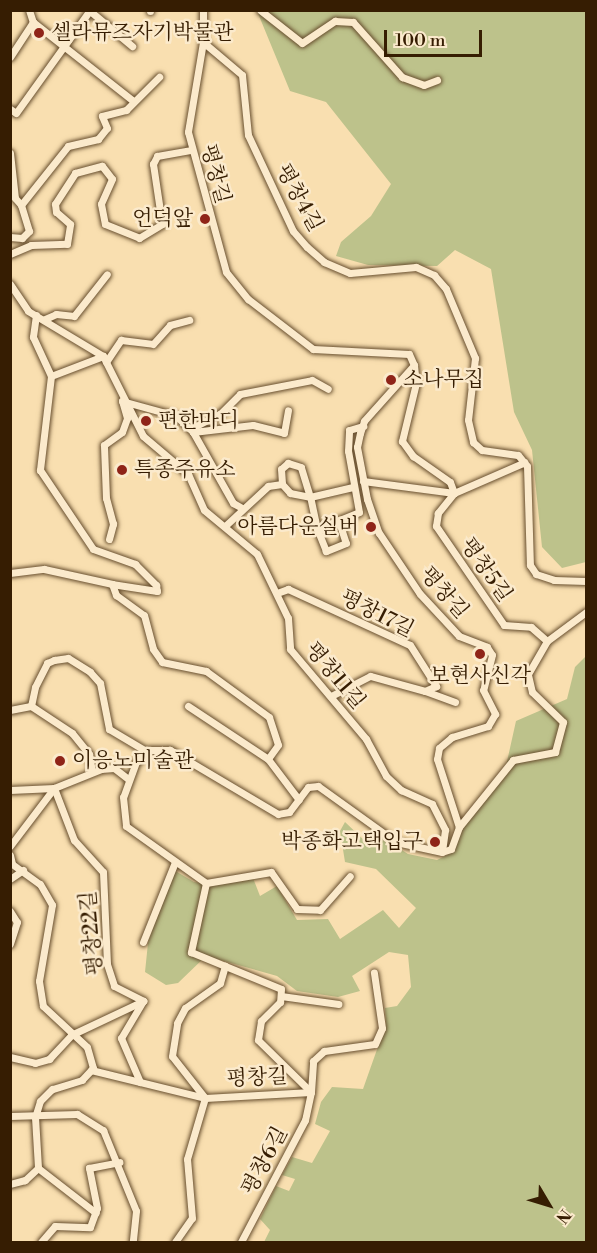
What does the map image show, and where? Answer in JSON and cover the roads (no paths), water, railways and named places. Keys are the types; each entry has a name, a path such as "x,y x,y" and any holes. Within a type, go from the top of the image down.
{"street":[{"path":"29,10 33,22 132,100"},
{"name":"평창길","path":"203,10 203,42 187,115 190,150 226,272 248,299 313,349 402,352 414,365"},
{"path":"260,10 302,43 335,21 353,22 402,77 424,85 437,80"},
{"path":"10,109 16,113 90,11 132,46"},
{"path":"10,57 33,22"},
{"name":"평창4길","path":"203,42 242,75 248,135 293,231 324,262 350,273 416,267 434,274 446,289 475,358 468,420 473,442 482,450 518,455 525,462"},
{"path":"21,205 68,146 98,138 107,128 102,116 126,110 132,100 144,95 159,77"},
{"path":"10,254 31,245 67,244 70,224 56,212 55,204 75,173 102,166 112,179 101,204 105,224 139,238 162,224 153,164 157,156 190,150"},
{"path":"10,153 15,198 21,205 29,231 22,238 10,237"},
{"path":"44,319 56,314 74,316 107,274"},
{"path":"10,284 15,296 36,315 105,359"},
{"path":"10,573 44,569 157,591 156,585 135,564 93,549 40,470 51,376 33,337 36,315"},
{"path":"51,376 105,359 121,340 153,344 170,325 189,320"},
{"name":"평창11길","path":"105,359 127,418 122,432 104,445 106,498 113,525 109,539"},
{"path":"414,365 416,383 402,441 413,456 450,482 454,493"},
{"path":"317,529 359,512 353,487 349,430 363,426 414,365"},
{"path":"193,432 240,394 312,380 328,389"},
{"path":"122,401 176,416 193,432 233,503 242,508"},
{"name":"평창11길","path":"122,401 143,436 188,474 204,510 257,554 288,618 290,649 366,739 386,776 401,790 432,804 445,830 442,852"},
{"path":"193,432 252,425 284,433 288,410"},
{"name":"평창길","path":"363,426 357,447 363,481 379,533 420,594 459,636 487,647 492,656 483,690 495,709 494,718 488,726 446,740 437,754 459,827"},
{"path":"363,481 454,493 525,462 530,565 536,574 554,580 586,581"},
{"path":"339,522 346,543 342,547 322,548 310,497 301,467 288,464 281,470 282,484 290,493 310,497 353,487"},
{"path":"225,526 268,486 282,484"},
{"name":"평창5길","path":"454,493 438,513 436,526 504,625 531,627 547,641"},
{"path":"112,584 117,596 144,615 153,649 162,662 206,671 269,717 278,745 268,759"},
{"name":"평창17길","path":"277,593 288,589 410,645 436,686 425,691"},
{"path":"31,706 47,663 68,658 100,683 109,729 146,752 170,750 278,814 289,812 308,787 326,789 396,842 442,852 451,849 459,827 513,760 548,756 562,738 563,722 527,684 547,641 586,612"},
{"path":"331,696 369,676 425,691 455,702"},
{"path":"10,710 31,706 72,733 89,754 92,772"},
{"path":"188,706 268,759 299,800"},
{"path":"146,752 128,779 122,814 126,826 206,883 271,872 297,909 320,910 350,876"},
{"path":"10,790 54,788 92,772 114,768 128,779"},
{"path":"10,846 54,788"},
{"name":"평창22길","path":"54,788 74,840 103,872 107,964 114,986 143,1001"},
{"path":"10,855 12,864 40,884 52,905 39,981 43,1006 71,1035 87,1047 91,1070"},
{"path":"143,942 176,862"},
{"path":"10,879 23,870"},
{"path":"206,883 190,952 276,984 281,996"},
{"path":"10,911 17,922 10,944"},
{"name":"평창길","path":"205,1098 172,1056 177,1023 185,1008 220,983 225,966"},
{"name":"평창6길","path":"241,1242 305,1120 314,1061 324,1051 375,1044 382,1028 374,973"},
{"path":"281,996 338,1004"},
{"path":"281,996 261,1021 258,1040 311,1092"},
{"path":"10,1057 35,1063 50,1059 71,1035 143,1001"},
{"path":"140,1082 121,1038 143,1001"},
{"path":"91,1070 140,1082"},
{"path":"91,1070 82,1080 52,1089 40,1101 35,1117 38,1168 96,1214"},
{"name":"평창길","path":"140,1082 205,1098 311,1092"},
{"name":"평창길","path":"175,1242 192,1218 187,1159 205,1098"},
{"path":"10,1116 76,1114 103,1130 119,1162 136,1211 133,1242"},
{"path":"41,1242 55,1226 90,1227 96,1214 89,1168 119,1162"},
{"path":"10,1184 25,1180 38,1168"}],"place":[{"name":"셀라뮤즈자기박물관","path":"39,33"},
{"name":"언덕앞","path":"205,219"},
{"name":"소나무집","path":"391,380"},
{"name":"편한마디","path":"146,421"},
{"name":"특종주유소","path":"122,470"},
{"name":"아름다운실버","path":"371,527"},
{"name":"보현사신각","path":"480,654"},
{"name":"이응노미술관","path":"60,761"},
{"name":"박종화고택입구","path":"435,842"}]}
